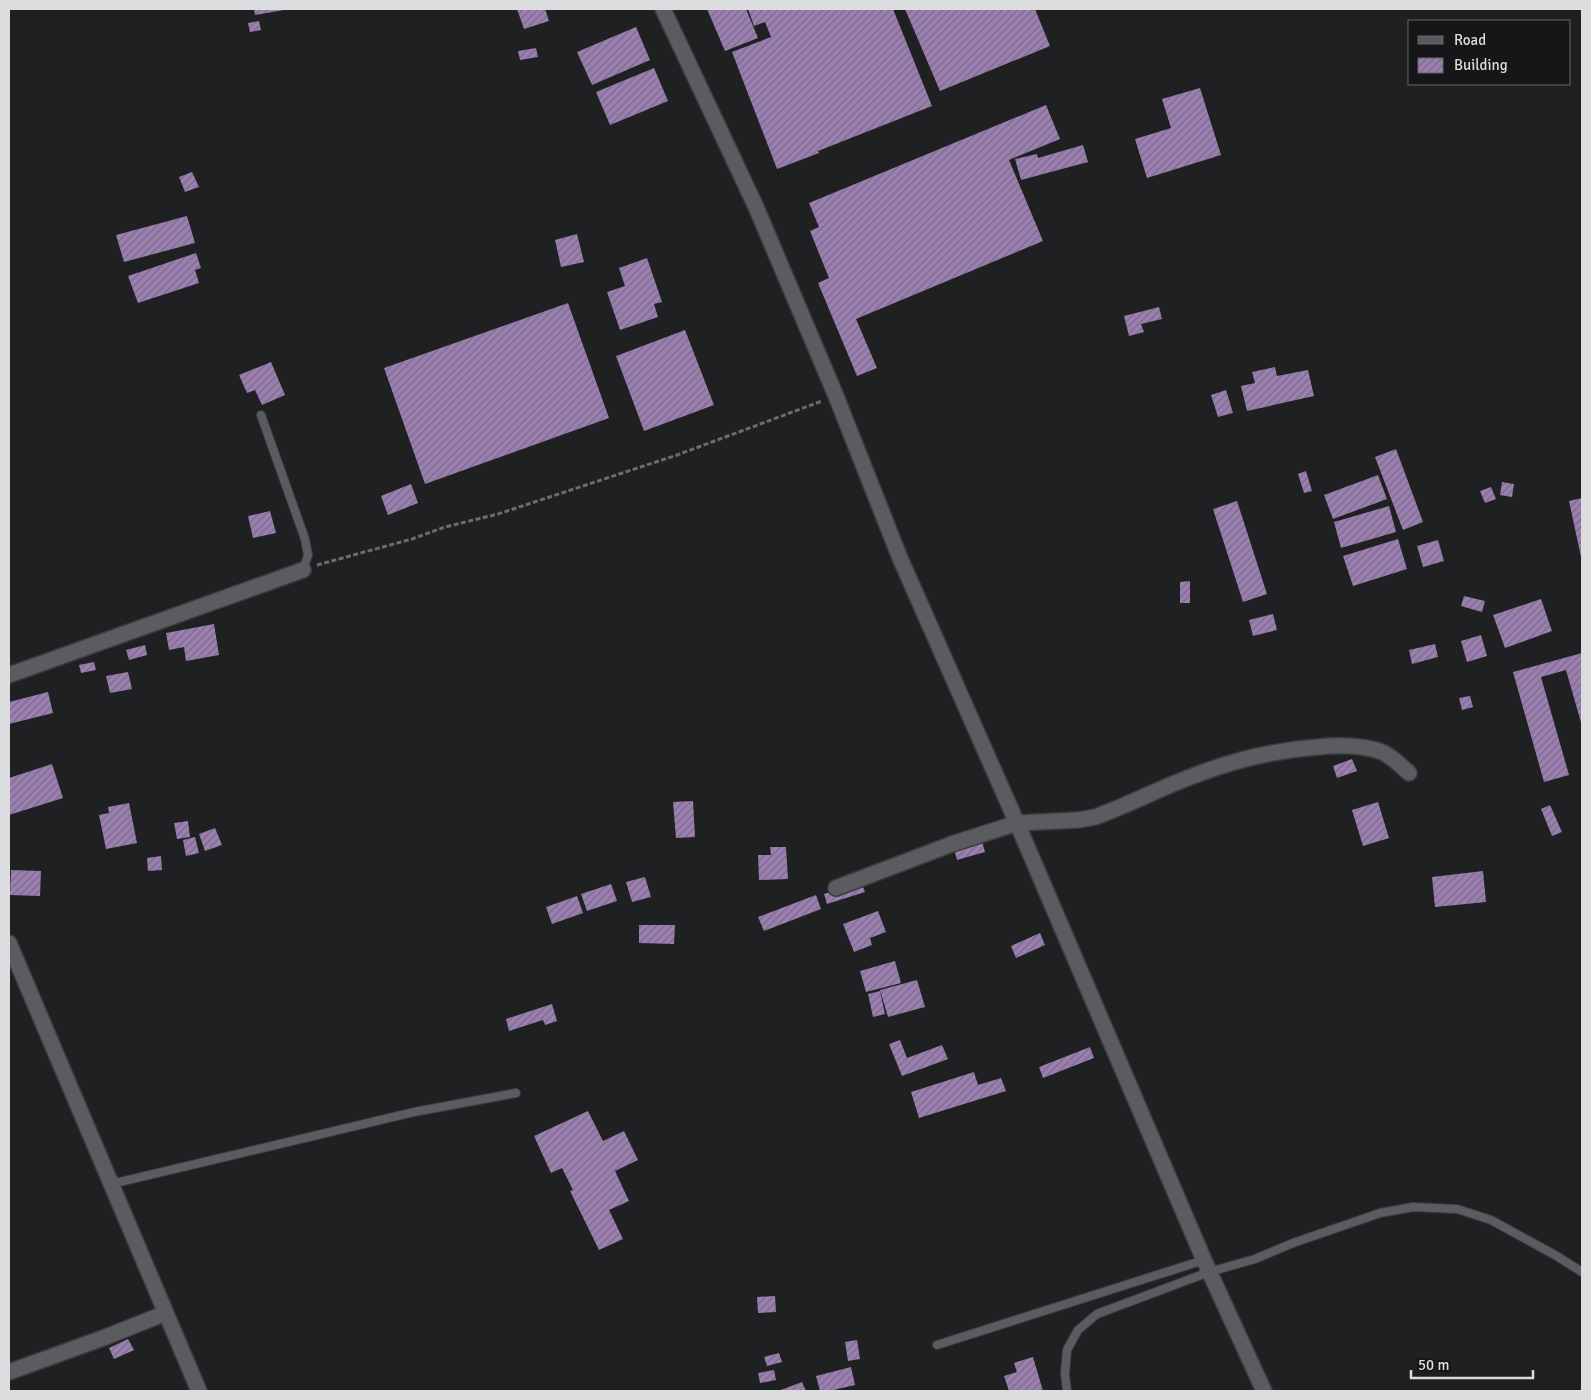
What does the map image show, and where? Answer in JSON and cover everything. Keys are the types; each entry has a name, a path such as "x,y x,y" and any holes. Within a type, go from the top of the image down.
{"street":[{"path":"663,9 756,207 836,396 900,558 1017,823 1206,1266 1264,1391"},
{"path":"9,675 303,570"},
{"path":"836,888 952,844 1017,823 1078,820 1095,817 1193,776 1234,762 1299,748 1343,746 1373,750 1391,758 1409,774"},
{"path":"9,943 199,1391"},
{"path":"9,1372 166,1313"}],"lane":[{"path":"261,415 305,539 308,555 303,570"},
{"path":"111,1184 414,1112 516,1093"},
{"path":"937,1345 1206,1266 1255,1259 1293,1243 1380,1213 1413,1207 1457,1209 1491,1220 1556,1255 1582,1272"},
{"path":"1067,1391 1065,1374 1067,1350 1078,1330 1086,1322 1097,1314 1206,1266"}],"path":[{"path":"303,570 412,539 445,527 498,514 677,455 836,396"}],"building":[{"path":"254,9 284,9 284,10 255,15"},
{"path":"517,9 545,9 549,21 524,29"},
{"path":"707,9 746,9 758,38 725,51"},
{"path":"748,9 893,9 932,106 777,169 732,52 771,37 765,22 754,26"},
{"path":"905,9 1035,9 1050,46 940,91"},
{"path":"259,21 261,30 250,32 248,23"},
{"path":"636,27 650,60 592,85 577,52"},
{"path":"536,48 538,57 520,60 518,51"},
{"path":"654,68 668,101 610,125 596,92"},
{"path":"1200,88 1221,155 1147,178 1135,139 1171,128 1162,99"},
{"path":"1046,105 1060,139 1009,160 1043,241 856,319 877,368 857,376 818,283 829,278 810,231 819,227 809,203"},
{"path":"1083,145 1088,162 1021,180 1015,159 1037,154 1038,158"},
{"path":"192,172 199,187 185,192 179,177"},
{"path":"187,216 195,243 124,262 116,235"},
{"path":"577,234 584,262 561,267 555,240"},
{"path":"196,253 201,268 195,270 199,283 138,303 128,276"},
{"path":"647,258 662,302 654,304 658,317 620,330 607,292 625,286 619,268"},
{"path":"568,303 609,418 425,484 384,368"},
{"path":"1159,307 1162,319 1141,324 1144,332 1129,336 1124,316"},
{"path":"685,330 714,405 644,431 616,356"},
{"path":"271,362 285,395 262,405 255,390 247,393 239,375"},
{"path":"1275,367 1277,376 1308,370 1314,396 1247,411 1241,386 1255,383 1252,372"},
{"path":"1226,390 1233,413 1218,417 1211,395"},
{"path":"1396,449 1423,522 1403,530 1375,457"},
{"path":"1306,471 1312,491 1304,493 1298,474"},
{"path":"1378,475 1387,499 1333,519 1324,495"},
{"path":"1502,482 1514,484 1512,497 1500,495"},
{"path":"411,484 418,503 388,515 381,496"},
{"path":"1491,487 1496,499 1485,503 1480,491"},
{"path":"1582,498 1582,557 1581,557 1569,501"},
{"path":"1237,501 1267,594 1243,602 1213,509"},
{"path":"1389,506 1396,532 1341,548 1334,522"},
{"path":"270,511 276,533 253,538 248,516"},
{"path":"1398,539 1407,569 1353,586 1343,556"},
{"path":"1438,540 1444,561 1423,567 1417,546"},
{"path":"1190,581 1190,603 1180,603 1180,582"},
{"path":"1464,596 1485,601 1482,612 1461,606"},
{"path":"1541,599 1552,631 1505,648 1493,615"},
{"path":"1273,614 1277,630 1253,636 1249,620"},
{"path":"214,624 219,655 186,661 184,647 169,650 166,633"},
{"path":"1481,635 1487,656 1467,662 1461,641"},
{"path":"1435,644 1438,657 1412,664 1409,650"},
{"path":"145,645 147,655 129,660 126,650"},
{"path":"1582,653 1582,726 1566,670 1541,677 1569,775 1544,782 1513,672"},
{"path":"94,662 96,670 81,673 79,665"},
{"path":"128,672 132,689 110,693 106,676"},
{"path":"48,692 53,713 9,724 9,702"},
{"path":"1470,696 1473,707 1462,710 1459,698"},
{"path":"1352,759 1357,771 1337,778 1333,766"},
{"path":"52,764 63,798 9,815 9,778"},
{"path":"693,801 695,837 676,838 673,802"},
{"path":"1378,802 1389,838 1363,846 1352,810"},
{"path":"129,803 137,843 106,849 99,815 109,813 108,807"},
{"path":"1550,805 1562,832 1552,836 1541,809"},
{"path":"188,821 190,837 177,839 174,823"},
{"path":"215,828 222,845 205,851 199,834"},
{"path":"195,837 199,853 186,856 183,840"},
{"path":"982,841 985,852 957,860 954,849"},
{"path":"770,847 786,847 788,879 759,880 758,855 771,855"},
{"path":"161,856 162,870 148,871 147,858"},
{"path":"11,870 41,871 40,896 10,895"},
{"path":"1483,871 1486,902 1435,907 1432,877"},
{"path":"645,877 651,897 632,902 626,882"},
{"path":"861,882 865,892 827,904 824,894"},
{"path":"611,884 617,901 587,911 581,894"},
{"path":"816,895 821,909 764,931 758,917"},
{"path":"577,896 583,913 552,924 546,907"},
{"path":"878,911 886,932 870,938 872,945 854,952 843,924"},
{"path":"639,925 675,925 674,944 639,943"},
{"path":"1040,933 1045,945 1016,958 1011,946"},
{"path":"895,961 901,983 866,992 860,971"},
{"path":"917,980 925,1007 888,1017 880,990"},
{"path":"880,991 885,1014 873,1017 868,994"},
{"path":"552,1004 557,1021 545,1025 543,1020 509,1031 506,1019"},
{"path":"900,1040 907,1058 942,1045 948,1059 902,1076 889,1044"},
{"path":"1090,1047 1094,1058 1043,1078 1039,1067"},
{"path":"974,1072 978,1085 1001,1078 1006,1091 919,1118 911,1092"},
{"path":"588,1111 603,1141 624,1131 638,1160 615,1171 629,1201 609,1210 623,1239 599,1250 570,1191 573,1190 562,1168 551,1173 534,1136"},
{"path":"775,1296 776,1312 758,1313 757,1297"},
{"path":"128,1339 134,1350 114,1359 109,1348"},
{"path":"857,1340 860,1359 848,1361 845,1342"},
{"path":"779,1353 782,1362 767,1366 764,1357"},
{"path":"1033,1357 1043,1391 1009,1391 1004,1376 1017,1372 1014,1363"},
{"path":"851,1367 855,1385 829,1391 820,1391 816,1376"},
{"path":"774,1370 776,1380 760,1383 758,1373"},
{"path":"802,1382 806,1391 778,1391"}]}
